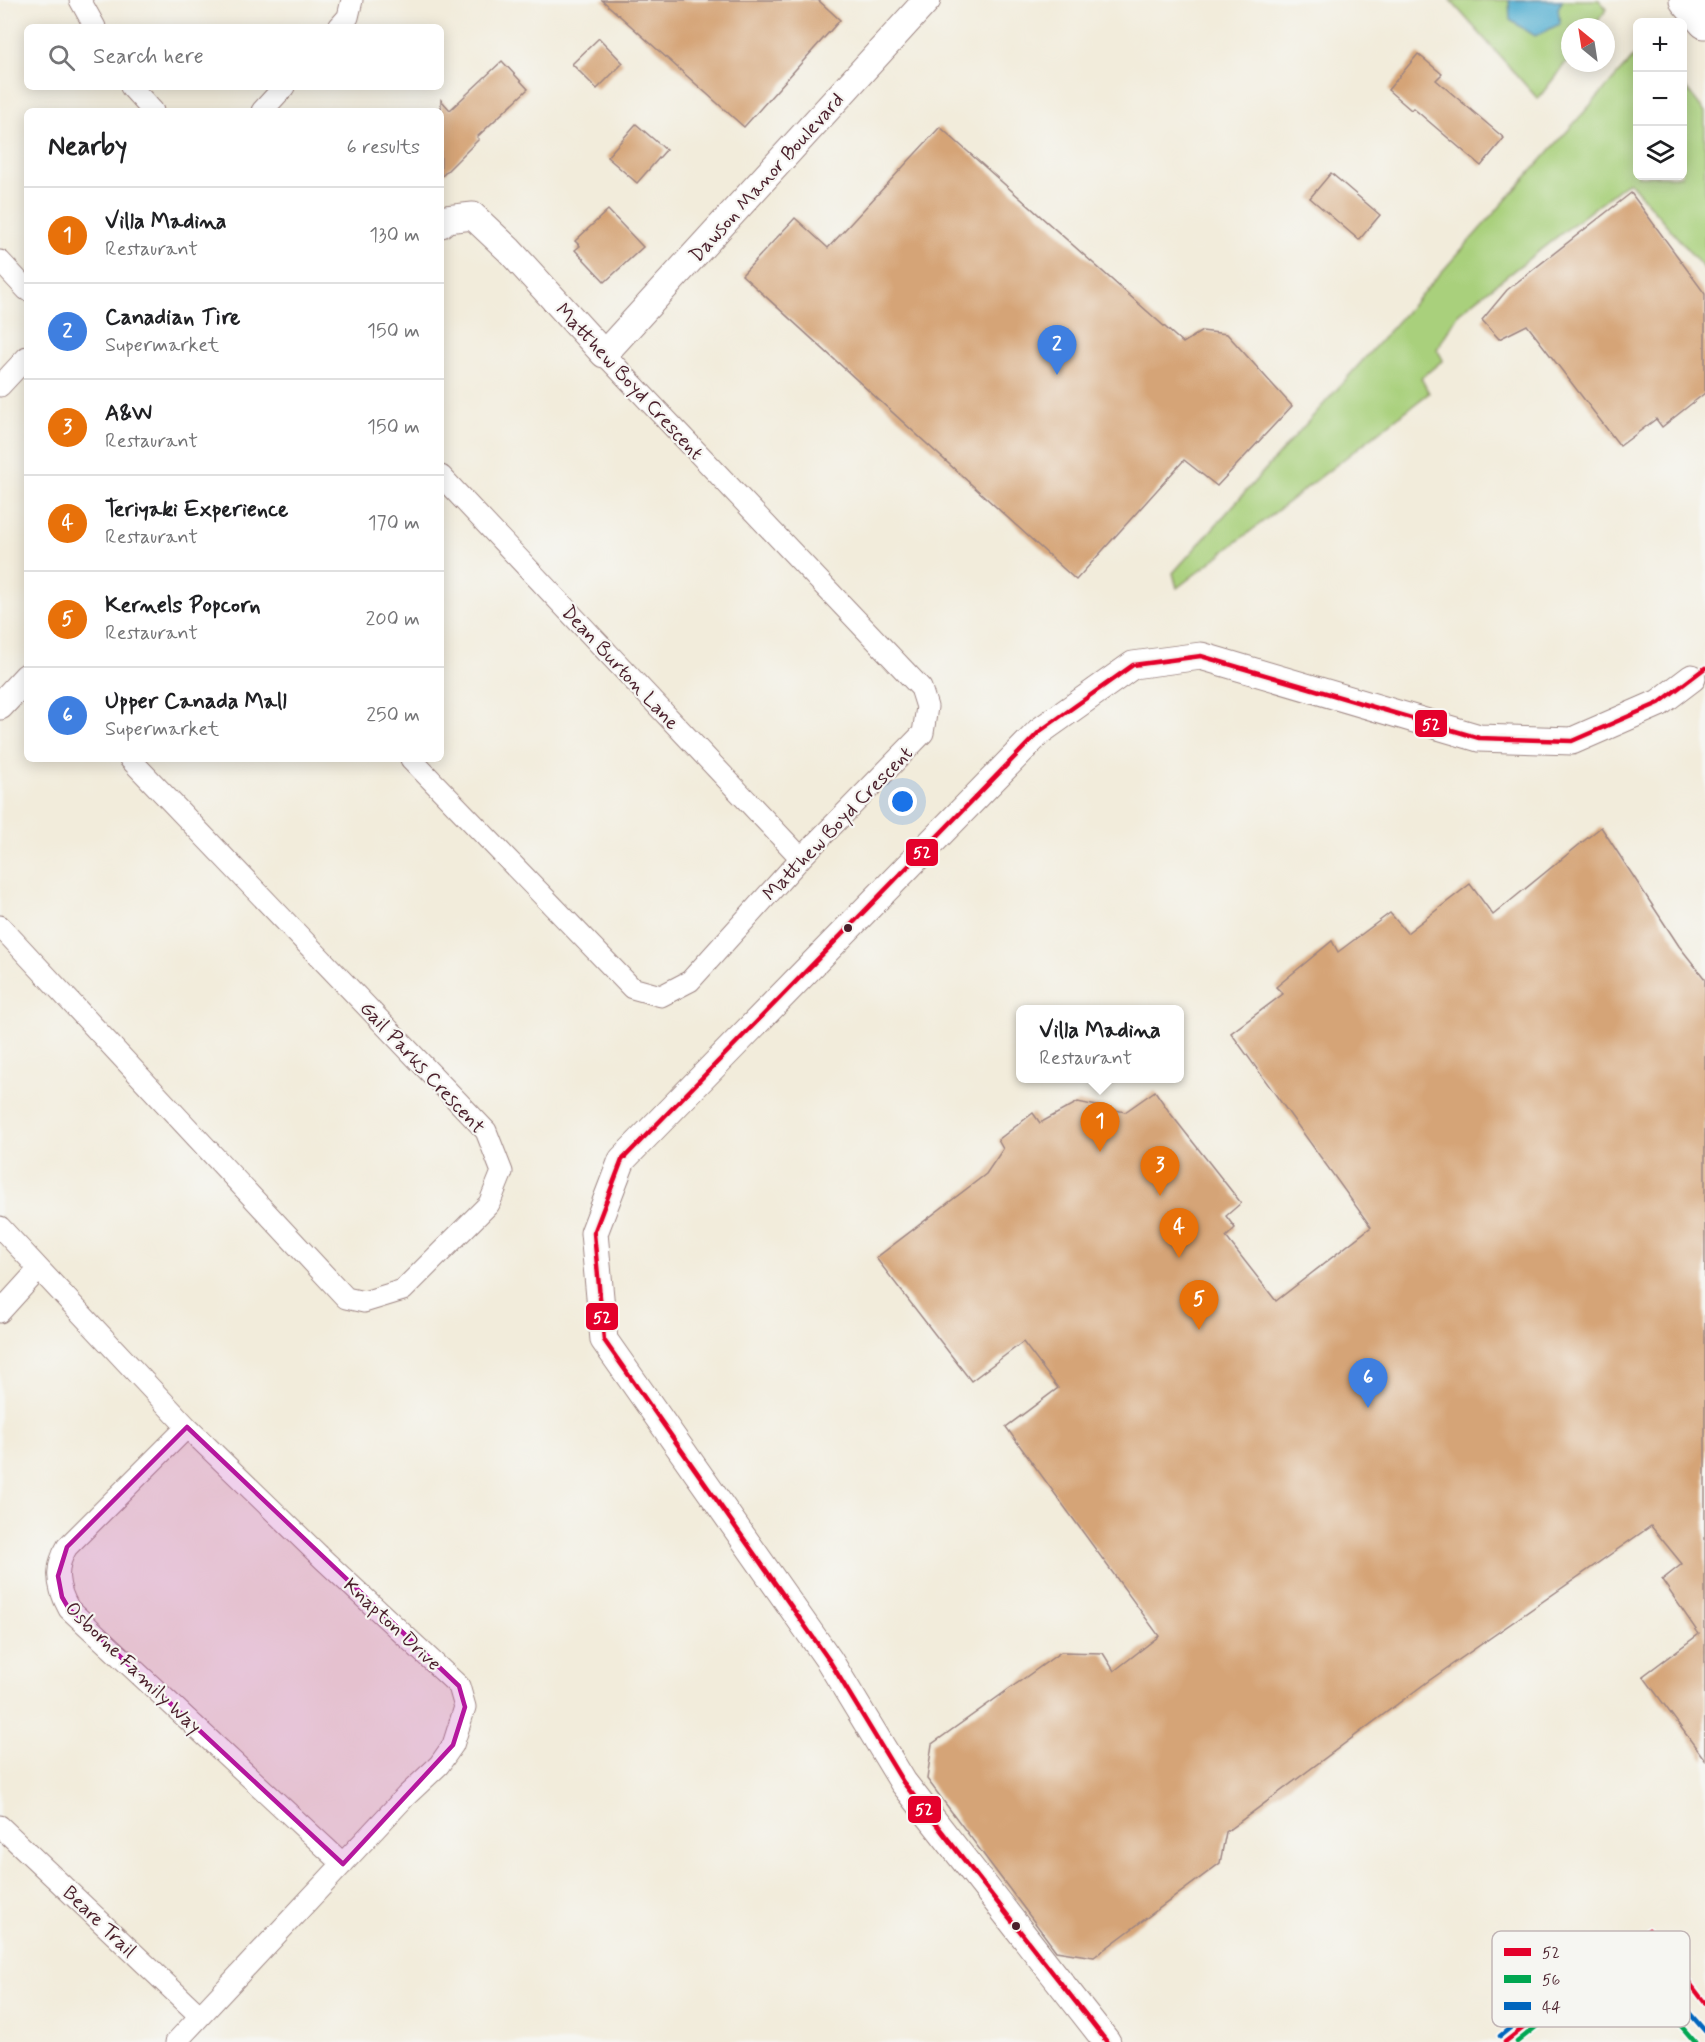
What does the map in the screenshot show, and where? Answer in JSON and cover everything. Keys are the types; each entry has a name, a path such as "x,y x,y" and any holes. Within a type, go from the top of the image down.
{"main road":[{"path":"1686,0 1705,21"}],"street":[{"path":"80,0 93,24"},
{"path":"342,24 348,17 352,0"},
{"name":"Dawson Manor Boulevard","path":"604,354 927,0"},
{"path":"134,90 150,108"},
{"path":"265,108 281,90"},
{"name":"Matthew Boyd Crescent","path":"414,762 632,988 661,996 690,981 801,858 923,733 927,707 921,688 604,354 509,250 473,216 444,222"},
{"path":"0,261 24,287"},
{"path":"0,386 24,360"},
{"name":"Dean Burton Lane","path":"444,479 801,858"},
{"path":"1107,2042 903,1782 829,1660 604,1340 594,1233 622,1160 1040,730 1133,665 1201,656 1479,738 1572,741 1659,703 1692,678"},
{"path":"0,706 24,680"},
{"name":"Gail Parks Crescent","path":"0,926 346,1298 364,1302 403,1290 489,1204 502,1172 486,1131 133,762"},
{"name":"Knapton Drive","path":"0,1227 187,1427 324,1560 459,1686 465,1707 453,1745 439,1765 406,1796 176,2042"},
{"path":"0,1312 39,1269"},
{"name":"Osborne Family Way","path":"187,1427 67,1547 60,1559 58,1576 62,1597 69,1609 343,1863"},
{"name":"Beare Trail","path":"0,1826 200,2016"}],"highlighted area":[{"path":"187,1427 459,1686 465,1707 453,1745 343,1864 69,1609 62,1597 58,1576 67,1547"}],"green space":[{"path":"1450,0 1599,0 1607,9 1600,18 1561,18 1561,69 1538,99"},
{"path":"1633,57 1633,180 1687,180 1687,89 1705,112 1705,270 1629,181 1459,313 1437,349 1443,360 1421,378 1429,393 1177,588 1173,573"}],"water":[{"path":"1509,0 1563,0 1558,8 1560,24 1535,36 1510,20"}],"building":[{"path":"602,0 818,0 840,20 744,127"},
{"path":"599,38 623,63 597,89 572,64"},
{"path":"1418,54 1442,74 1436,80 1504,138 1481,166 1413,108 1411,110 1388,90"},
{"path":"502,61 528,89 477,137 479,139 444,174 444,108 441,108 441,100 450,110"},
{"path":"636,124 666,150 637,183 607,157"},
{"path":"940,127 1183,343 1202,331 1227,334 1292,406 1217,486 1184,460 1076,580 742,275 795,218 828,248"},
{"path":"1331,173 1380,215 1359,240 1310,198"},
{"path":"1631,193 1705,294 1705,393 1662,427 1656,419 1620,446 1527,325 1499,339 1482,320 1507,290"},
{"path":"608,210 643,247 605,282 575,250 580,246 575,241"},
{"path":"1601,827 1679,946 1705,979 1705,1760 1643,1676 1699,1634 1662,1580 1682,1564 1651,1526 1427,1682 1226,1832 1220,1863 1094,1957 1056,1951 927,1779 932,1744 1061,1652 1103,1653 1114,1671 1159,1636 1006,1427 1058,1388 1023,1342 971,1381 876,1258 986,1174 1003,1149 998,1140 1033,1113 1040,1123 1078,1102 1125,1112 1155,1091 1241,1203 1226,1216 1235,1228 1226,1237 1276,1301 1371,1227 1231,1033 1283,994 1276,987 1332,941 1338,952 1390,913 1407,933 1470,884 1493,915"}],"transit line":[{"name":"52","path":"1107,2042 903,1782 829,1660 604,1340 594,1233 622,1160 1040,731 1133,665 1201,656 1479,738 1572,741 1659,703 1705,668"},
{"name":"52","path":"1690,1983 1705,2003"},
{"name":"44","path":"1690,2014 1705,2031"},
{"name":"44","path":"1500,2036 1511,2027"},
{"name":"52","path":"1505,2042 1524,2027"},
{"name":"56","path":"1517,2042 1536,2027"},
{"name":"56","path":"1682,2027 1695,2042"}],"place":[{"name":"Canadian Tire","path":"1057,375"},
{"name":"Villa Madina","path":"1100,1152"},
{"name":"A&W","path":"1160,1196"},
{"name":"Teriyaki Experience","path":"1179,1258"},
{"name":"Kernels Popcorn","path":"1199,1330"},
{"name":"Upper Canada Mall","path":"1368,1408"}]}
